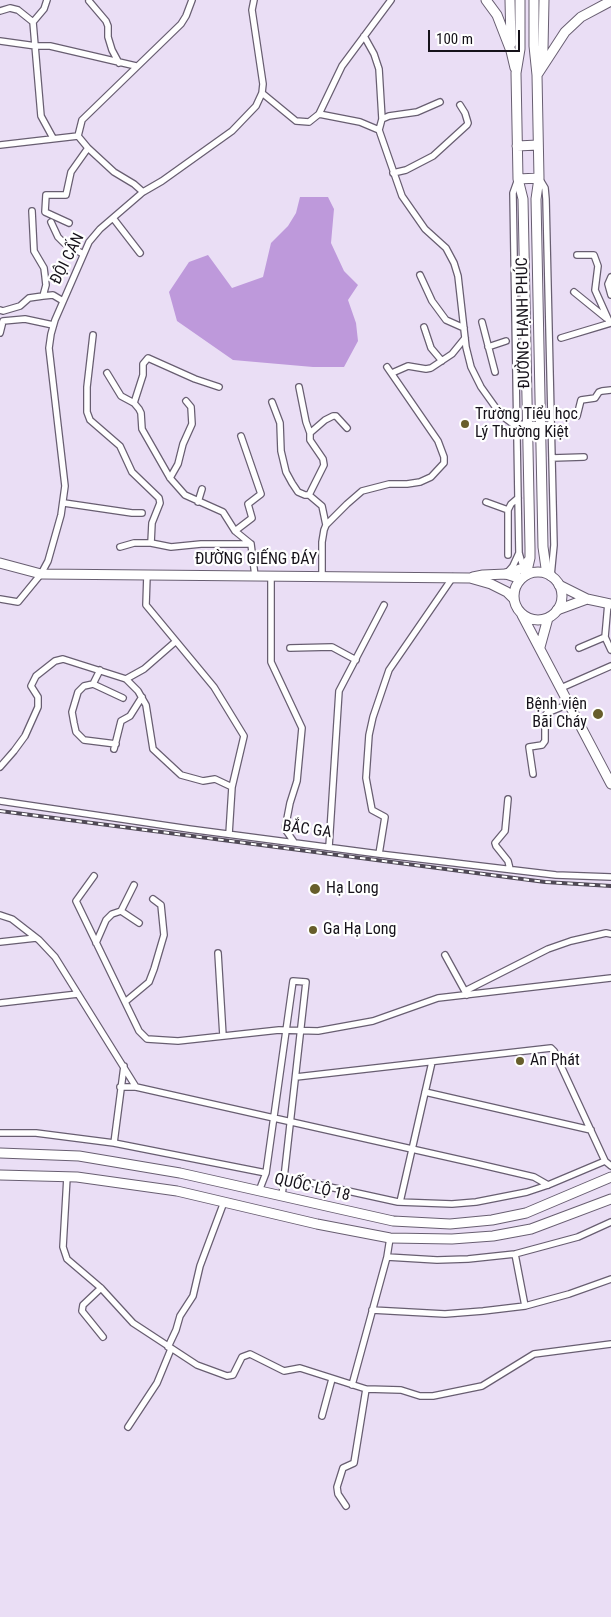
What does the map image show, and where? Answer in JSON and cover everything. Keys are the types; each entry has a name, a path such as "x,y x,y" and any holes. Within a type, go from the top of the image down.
{"main road":[{"path":"486,0 497,15 511,52 516,73"},
{"path":"510,0 511,52"},
{"name":"ĐƯỜNG HẠNH PHÚC","path":"520,0 520,49 516,73 517,146 518,179 523,199 530,558 523,574"},
{"name":"ĐƯỜNG HẠNH PHÚC","path":"534,0 539,178 536,199 543,547 546,568 551,576"},
{"path":"537,75 543,49 544,0"},
{"path":"537,75 565,32 581,17 611,1"},
{"path":"517,146 538,145"},
{"path":"518,179 539,178"},
{"name":"ĐƯỜNG GIẾNG ĐÁY","path":"0,563 41,574 470,578 491,584 514,598"},
{"path":"610,603 587,599 560,586 551,576 538,572 523,574 514,591 515,604 540,647 611,784"},
{"name":"ĐƯỜNG GIẾNG ĐÁY","path":"470,578 483,575 523,574"},
{"path":"558,610 562,598 560,586"},
{"path":"522,615 534,620 548,618 558,610 587,599"},
{"path":"540,647 548,618"},
{"name":"QUỐC LỘ 18","path":"0,1153 79,1156 180,1173 393,1221 450,1224 492,1220 526,1213 611,1177"},
{"name":"QUỐC LỘ 18","path":"0,1175 67,1177 177,1191 317,1224 390,1238 452,1239 493,1236 531,1229 611,1199"},
{"path":"255,1209 259,1192"}],"street":[{"path":"33,22 44,9 47,0"},
{"path":"78,136 82,120 181,24 192,0"},
{"path":"254,0 252,10 262,72 262,93 296,121 309,122 319,114 342,66 391,0"},
{"path":"89,2 106,21 112,50 119,63"},
{"path":"0,11 10,8 18,10 33,22 41,116 53,138"},
{"path":"364,36 377,60 379,69 382,119 379,130 402,196 425,228 446,248 454,263 458,276 465,338 471,367 481,387 506,420 528,426 551,425"},
{"path":"0,41 50,46 136,66"},
{"name":"ĐỘI CẤN","path":"0,599 18,602 41,574 48,561 64,503 65,486 49,348 53,325 89,242 143,192 162,181 232,131 256,106 262,93"},
{"path":"382,119 389,116 417,112 440,102"},
{"path":"393,173 406,170 433,156 466,125 468,123 465,113 460,106"},
{"path":"319,114 360,122 379,130"},
{"path":"0,145 78,136"},
{"path":"78,136 114,172 143,192"},
{"path":"69,223 45,212 46,195 66,195 72,172 88,148"},
{"name":"ĐƯỜNG HẠNH PHÚC","path":"539,178 545,188 546,199 554,545 551,576"},
{"name":"ĐƯỜNG HẠNH PHÚC","path":"518,179 513,193 519,553 523,574"},
{"path":"32,212 34,251 44,268 46,285 43,296"},
{"path":"113,218 140,253"},
{"path":"51,222 58,237 64,243 83,254"},
{"path":"577,255 594,255 598,266 595,290 610,322"},
{"path":"420,276 432,301 446,320 464,328"},
{"path":"611,277 608,284 611,295"},
{"path":"574,292 610,322"},
{"path":"0,310 3,311 20,306 29,298 43,296 53,295 63,301"},
{"path":"0,333 3,321 25,319 53,325"},
{"path":"482,322 495,372"},
{"path":"561,338 610,322"},
{"path":"424,327 431,348 442,361"},
{"path":"93,335 87,387 87,412 90,420 120,446 132,472 159,498 160,503 152,523 151,543"},
{"path":"392,373 408,366 431,368 452,354 465,338"},
{"path":"488,347 506,341"},
{"path":"134,403 143,375 143,364 148,358 219,386"},
{"path":"326,525 362,491 389,484 420,482 431,477 444,463 444,456 438,441 387,367"},
{"path":"107,373 121,396 134,403 141,413 142,429 170,478 185,496 222,512 235,531 251,544 255,576"},
{"path":"299,387 310,440 323,459 324,464 309,496"},
{"path":"577,416 581,400 596,398 602,391 611,390"},
{"path":"170,478 178,464 183,444 192,424 193,416 190,406 186,401"},
{"path":"272,402 280,423 286,472 298,492 309,496 322,506 326,525 322,542 322,576"},
{"path":"310,433 325,420 333,416 336,416 346,428"},
{"path":"235,531 252,518 248,503 261,494 241,436"},
{"path":"552,458 584,456"},
{"path":"198,502 202,488"},
{"path":"508,555 508,510 511,504 518,498"},
{"path":"486,502 508,510"},
{"path":"64,503 142,513"},
{"path":"120,547 134,543 151,543 171,547 201,544 251,544"},
{"path":"506,574 513,566 519,553"},
{"path":"147,575 146,605 214,687 244,736 232,787 229,834"},
{"path":"271,576 271,662 302,728 297,781 285,829 294,842"},
{"path":"379,854 385,817 372,810 366,778 369,735 373,717 389,670 453,577"},
{"path":"610,603 605,637 611,650"},
{"path":"329,847 339,691 384,605"},
{"path":"579,648 605,637"},
{"path":"126,679 144,669 175,642"},
{"path":"290,648 332,647 356,660"},
{"path":"0,767 25,736 38,707 38,697 32,686 36,676 55,661 63,659 126,679 138,691 146,705 153,750 181,775 203,781 215,779 232,787"},
{"path":"561,688 611,666"},
{"path":"93,684 100,670"},
{"path":"123,698 93,684 84,686 78,692 72,712 76,732 84,740 115,746 118,726 121,721 130,716 142,697"},
{"path":"533,774 529,747 542,745 545,741 545,716 547,713 569,704"},
{"path":"508,799 505,831 495,843 508,861 510,869"},
{"name":"BẮC GA","path":"0,801 379,854 556,875 611,877"},
{"path":"94,876 76,901 139,1031 147,1039 178,1041 286,1030 318,1031 373,1021 438,998 466,993 611,978"},
{"path":"96,943 106,920 112,914 120,911 134,885"},
{"path":"125,1002 149,982 164,935 161,905 153,898"},
{"path":"120,911 139,923"},
{"path":"0,915 12,920 36,938 55,957 136,1088"},
{"path":"466,993 555,946 606,933 611,934"},
{"path":"0,942 36,938"},
{"path":"218,953 223,1036"},
{"path":"444,955 466,993"},
{"path":"259,1192 266,1172 292,982 306,982 282,1196"},
{"path":"0,1003 78,994"},
{"path":"296,1077 551,1048 554,1050 606,1161 611,1166"},
{"path":"400,1202 432,1062"},
{"path":"114,1143 124,1066"},
{"path":"120,1087 136,1088 412,1149 534,1177 548,1185"},
{"path":"425,1092 591,1130"},
{"path":"0,1134 36,1133 114,1143 266,1172"},
{"path":"284,1177 400,1202 452,1204 503,1197 548,1185 606,1161"},
{"path":"67,1177 63,1252 101,1288 132,1323 197,1365 227,1376 233,1374 242,1357 250,1354 284,1371 300,1368 366,1389 401,1390 420,1396 433,1396 482,1386 534,1354 611,1344"},
{"path":"128,1427 153,1391 180,1316 193,1296 200,1266 224,1202"},
{"path":"387,1257 444,1260 514,1254 578,1236 611,1222"},
{"path":"352,1386 387,1257 390,1238"},
{"path":"514,1254 525,1306"},
{"path":"372,1310 445,1314 483,1312 525,1306 570,1294 611,1279"},
{"path":"101,1288 83,1306 82,1310 103,1337"},
{"path":"322,1416 332,1379"},
{"path":"346,1506 338,1494 337,1487 343,1468 354,1463 366,1389"}],"shaded area":[{"path":"300,197 328,197 334,209 331,243 344,271 358,285 348,300 356,323 358,341 344,367 313,367 233,360 177,321 169,292 189,262 208,255 232,288 263,277 271,243 288,226 296,213"}],"railway":[{"path":"0,811 545,882 611,886"}],"place":[{"name":"Trường Tiểu học Lý Thường Kiệt","path":"465,424"},
{"name":"Bệnh viện Bãi Cháy","path":"598,714"},
{"name":"Hạ Long","path":"315,889"},
{"name":"Ga Hạ Long","path":"313,930"},
{"name":"An Phát","path":"520,1061"}]}
